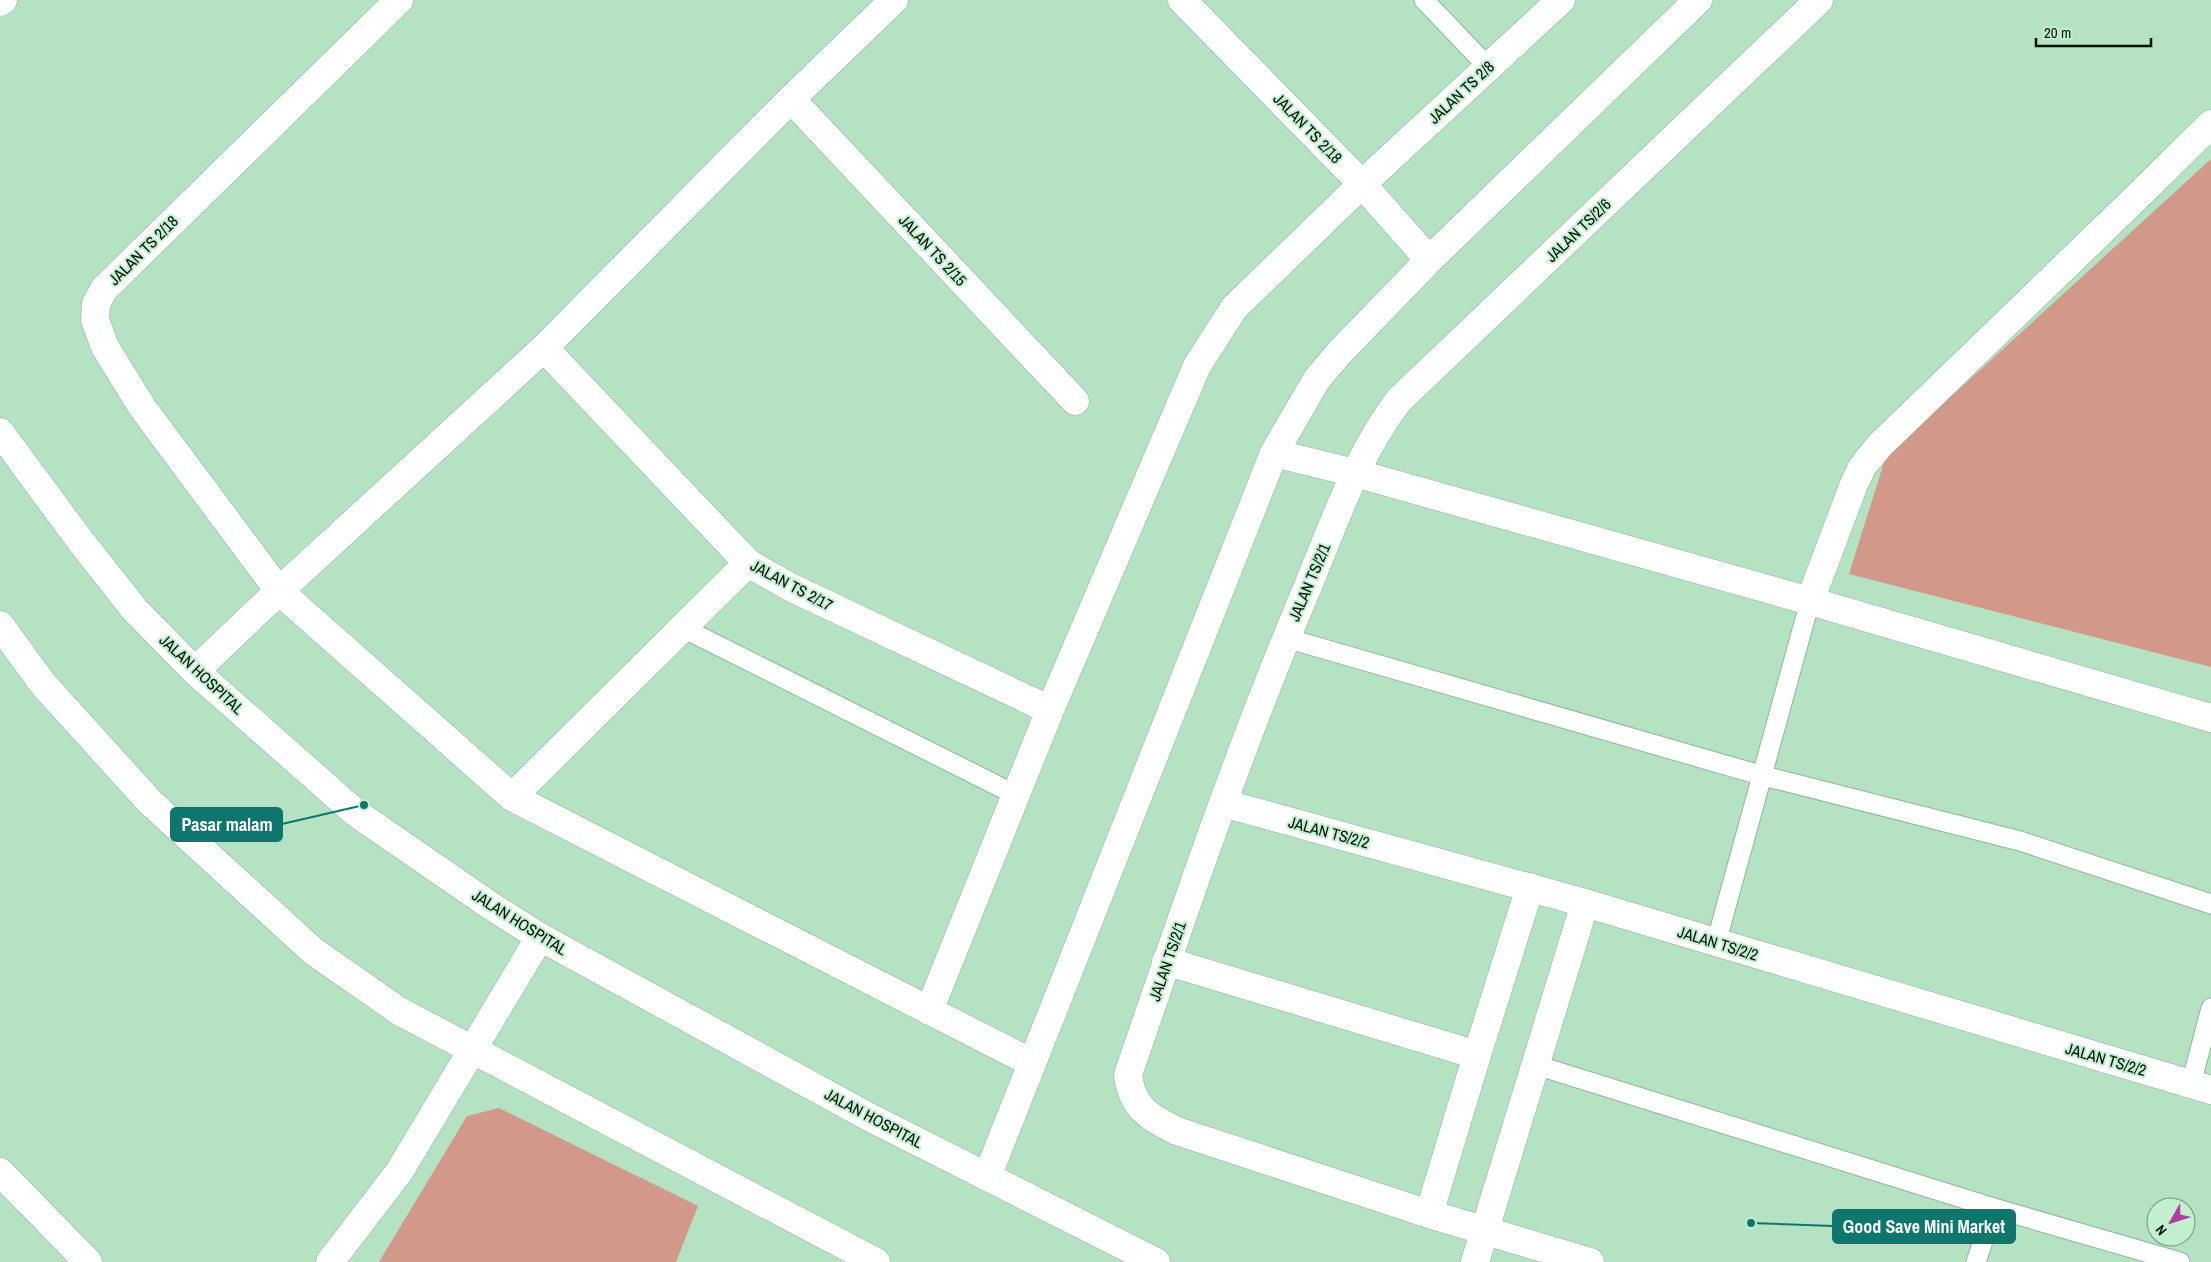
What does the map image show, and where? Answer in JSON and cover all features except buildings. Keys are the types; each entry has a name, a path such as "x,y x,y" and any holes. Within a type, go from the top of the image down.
{"street":[{"name":"JALAN TS 2/18","path":"399,0 104,289 96,304 95,320 105,347 142,407 279,591 512,797 1032,1063"},
{"path":"195,671 279,591 544,348 791,99 894,0"},
{"name":"JALAN TS 2/18","path":"1182,0 1362,184 1428,260"},
{"name":"JALAN TS 2/8","path":"929,1011 1050,710 1196,366 1212,339 1234,308 1362,184 1561,0"},
{"path":"988,1177 1274,453 1317,379 1428,260 1698,0"},
{"name":"JALAN TS/2/6","path":"1355,473 1375,434 1399,400 1819,0"},
{"name":"JALAN TS 2/15","path":"791,99 1075,401"},
{"path":"1810,601 1854,484 1862,467 1880,445 2211,124"},
{"name":"JALAN TS 2/17","path":"544,348 748,563 790,587 1050,710"},
{"name":"JALAN HOSPITAL","path":"0,432 79,539 135,610 195,671 356,813 540,937 869,1116 1156,1262"},
{"path":"1274,453 1355,473 1810,601 2211,718"},
{"name":"JALAN TS/2/1","path":"1355,473 1286,638 1223,803 1166,961 1128,1075 1130,1090 1135,1102 1150,1117 1177,1131 1484,1231"},
{"path":"512,797 748,563"},
{"path":"0,625 43,684 150,802 313,951 399,1011 876,1262"},
{"name":"JALAN TS/2/2","path":"1223,803 1530,887 2201,1087"},
{"path":"1429,1214 1530,887"},
{"path":"1475,1262 1585,903"},
{"path":"330,1262 399,1172 540,937"},
{"path":"1166,961 1477,1055"},
{"path":"0,1172 86,1261"},
{"path":"1484,1231 1590,1262"}],"lane":[{"path":"1424,0 1488,67"},
{"path":"1716,943 1760,775 1810,601"},
{"path":"683,628 1016,795"},
{"path":"1286,638 1760,775 2020,841 2211,904"},
{"path":"2201,1087 2211,1008"},
{"path":"1536,1065 1994,1208 2180,1262"},
{"path":"1976,1262 1994,1208"}],"shaded area":[{"path":"2211,159 2211,667 1849,574 1886,456"},
{"path":"499,1108 698,1206 676,1262 379,1262 467,1116"}],"place":[{"name":"Pasar malam","path":"364,805"},
{"name":"Good Save Mini Market","path":"1751,1223"}]}
